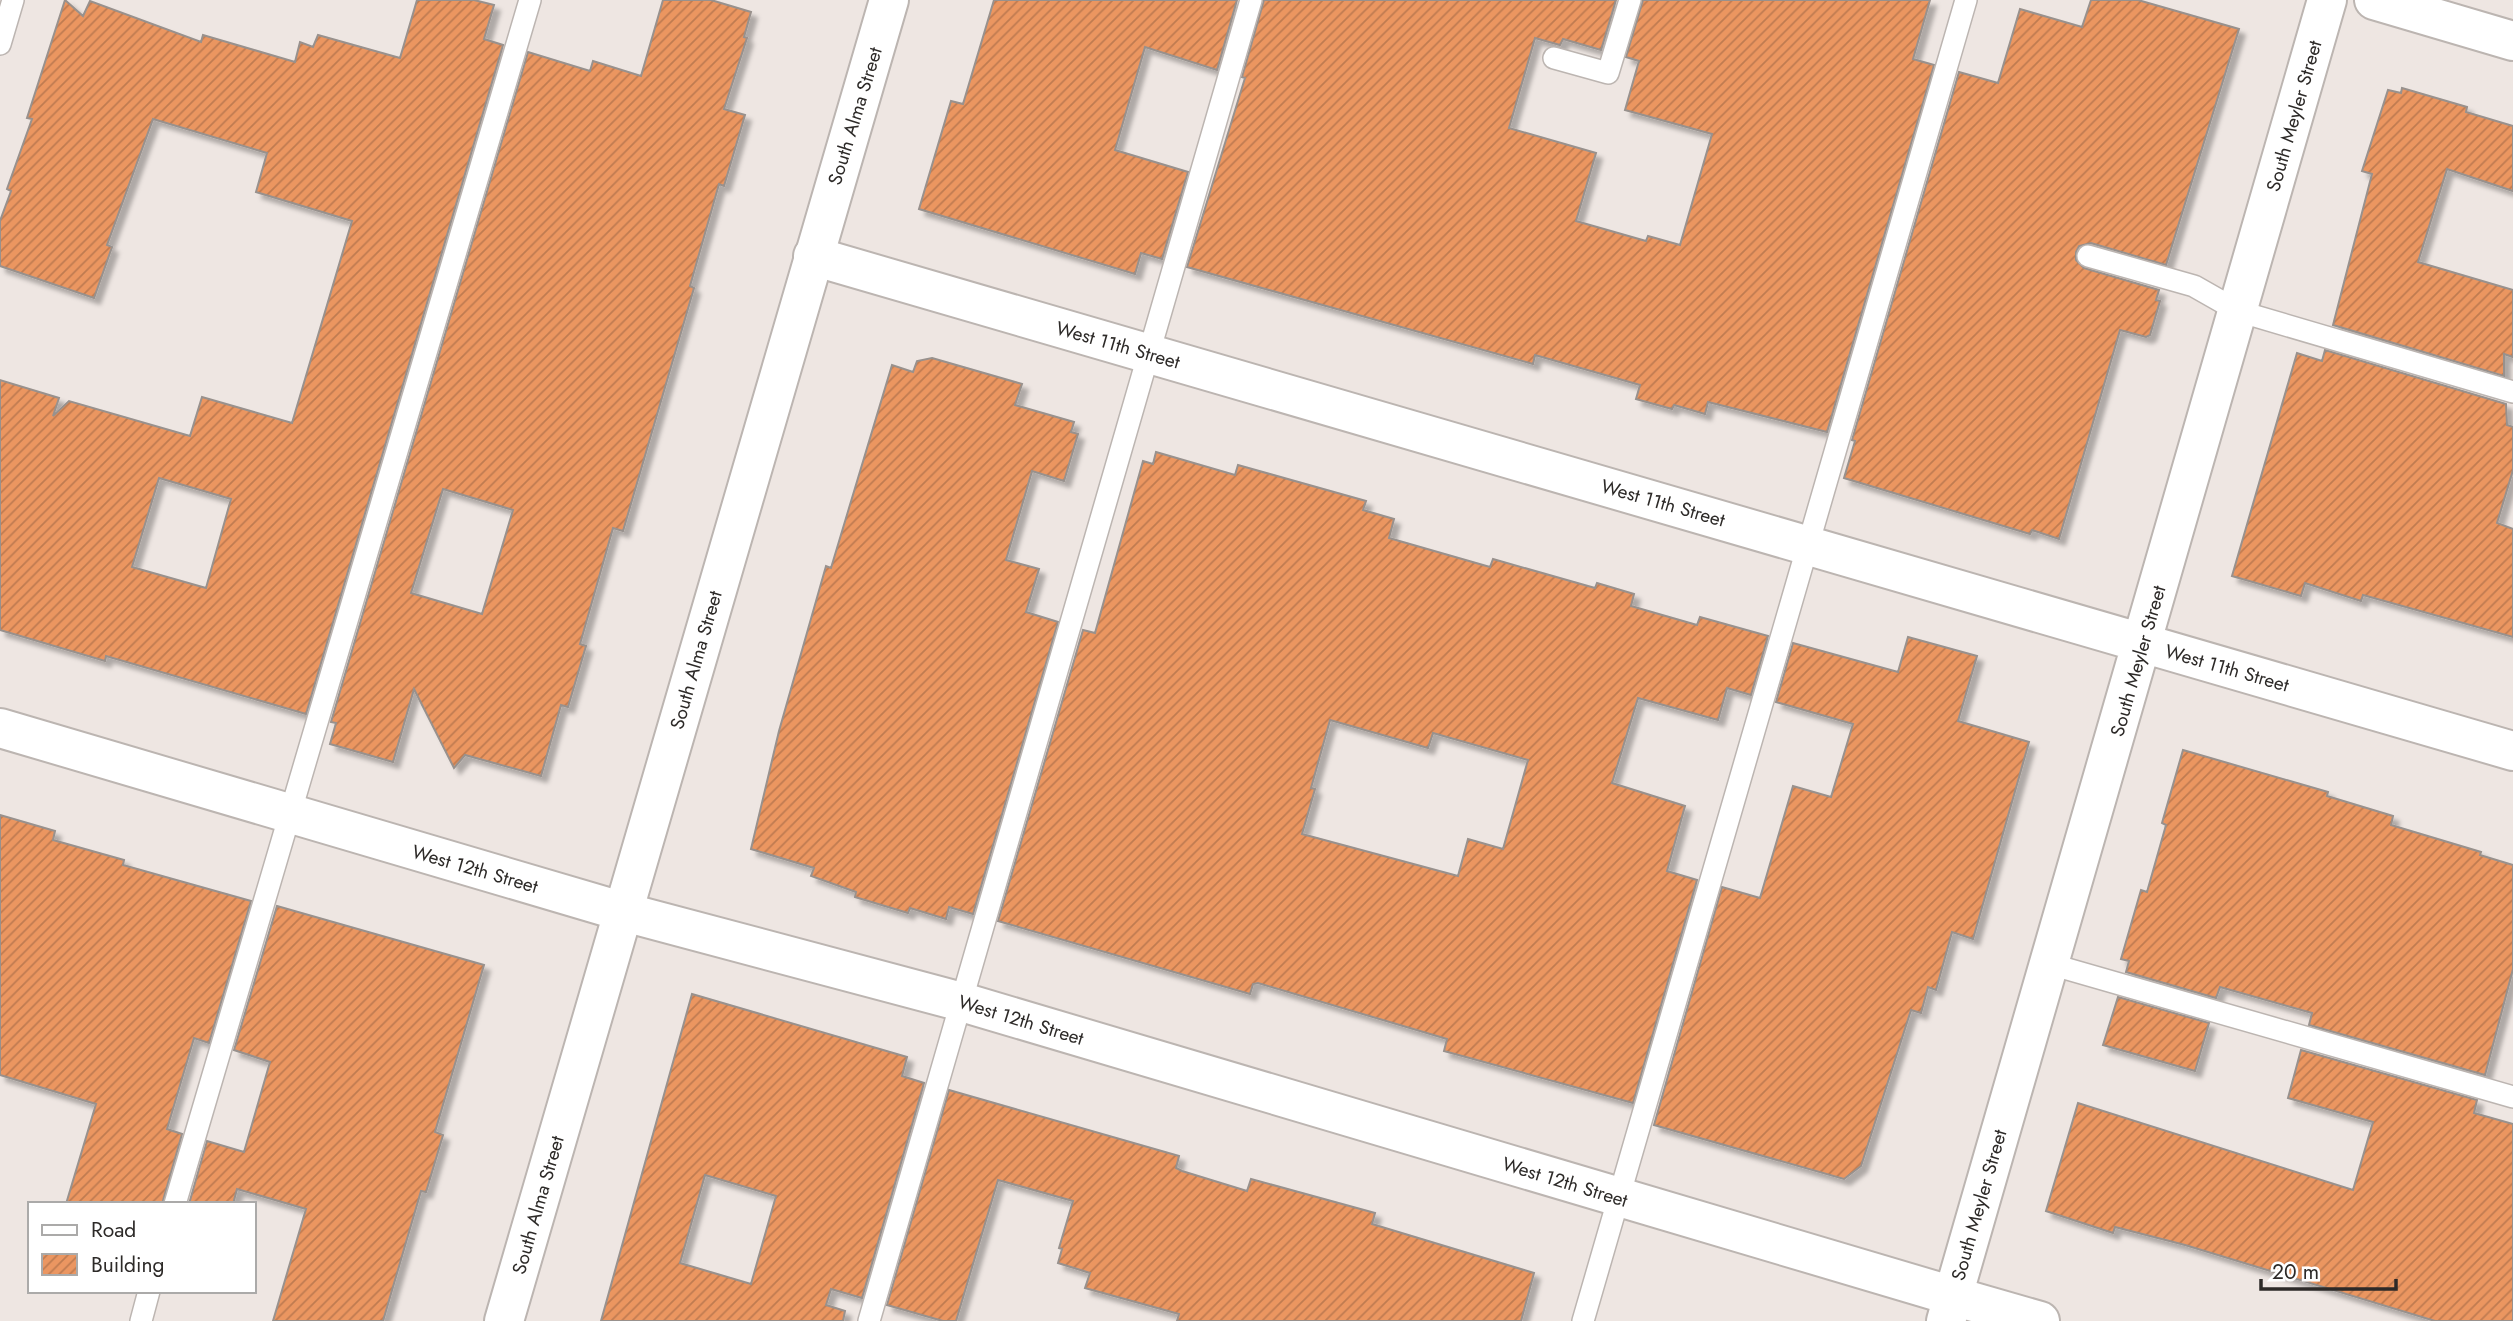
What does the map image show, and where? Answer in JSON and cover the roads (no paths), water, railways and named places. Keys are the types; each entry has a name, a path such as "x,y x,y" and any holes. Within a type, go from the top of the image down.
{"street":[{"name":"South Alma Street","path":"504,1321 889,0"},
{"name":"South Meyler Street","path":"1949,1308 2327,0"},
{"path":"2374,0 2513,41"},
{"name":"West 11th Street","path":"813,256 2513,751"},
{"name":"West 12th Street","path":"0,728 624,912 962,1002 1618,1198 1949,1308 2040,1321"}],"lane":[{"path":"0,44 13,0"},
{"path":"176,1202 530,0"},
{"path":"869,1321 1251,0"},
{"path":"1554,58 1608,73 1630,0"},
{"path":"1583,1321 1966,0"},
{"path":"2088,256 2194,286 2238,312 2513,392"},
{"path":"2050,964 2513,1097"},
{"path":"141,1321 148,1293"}]}
